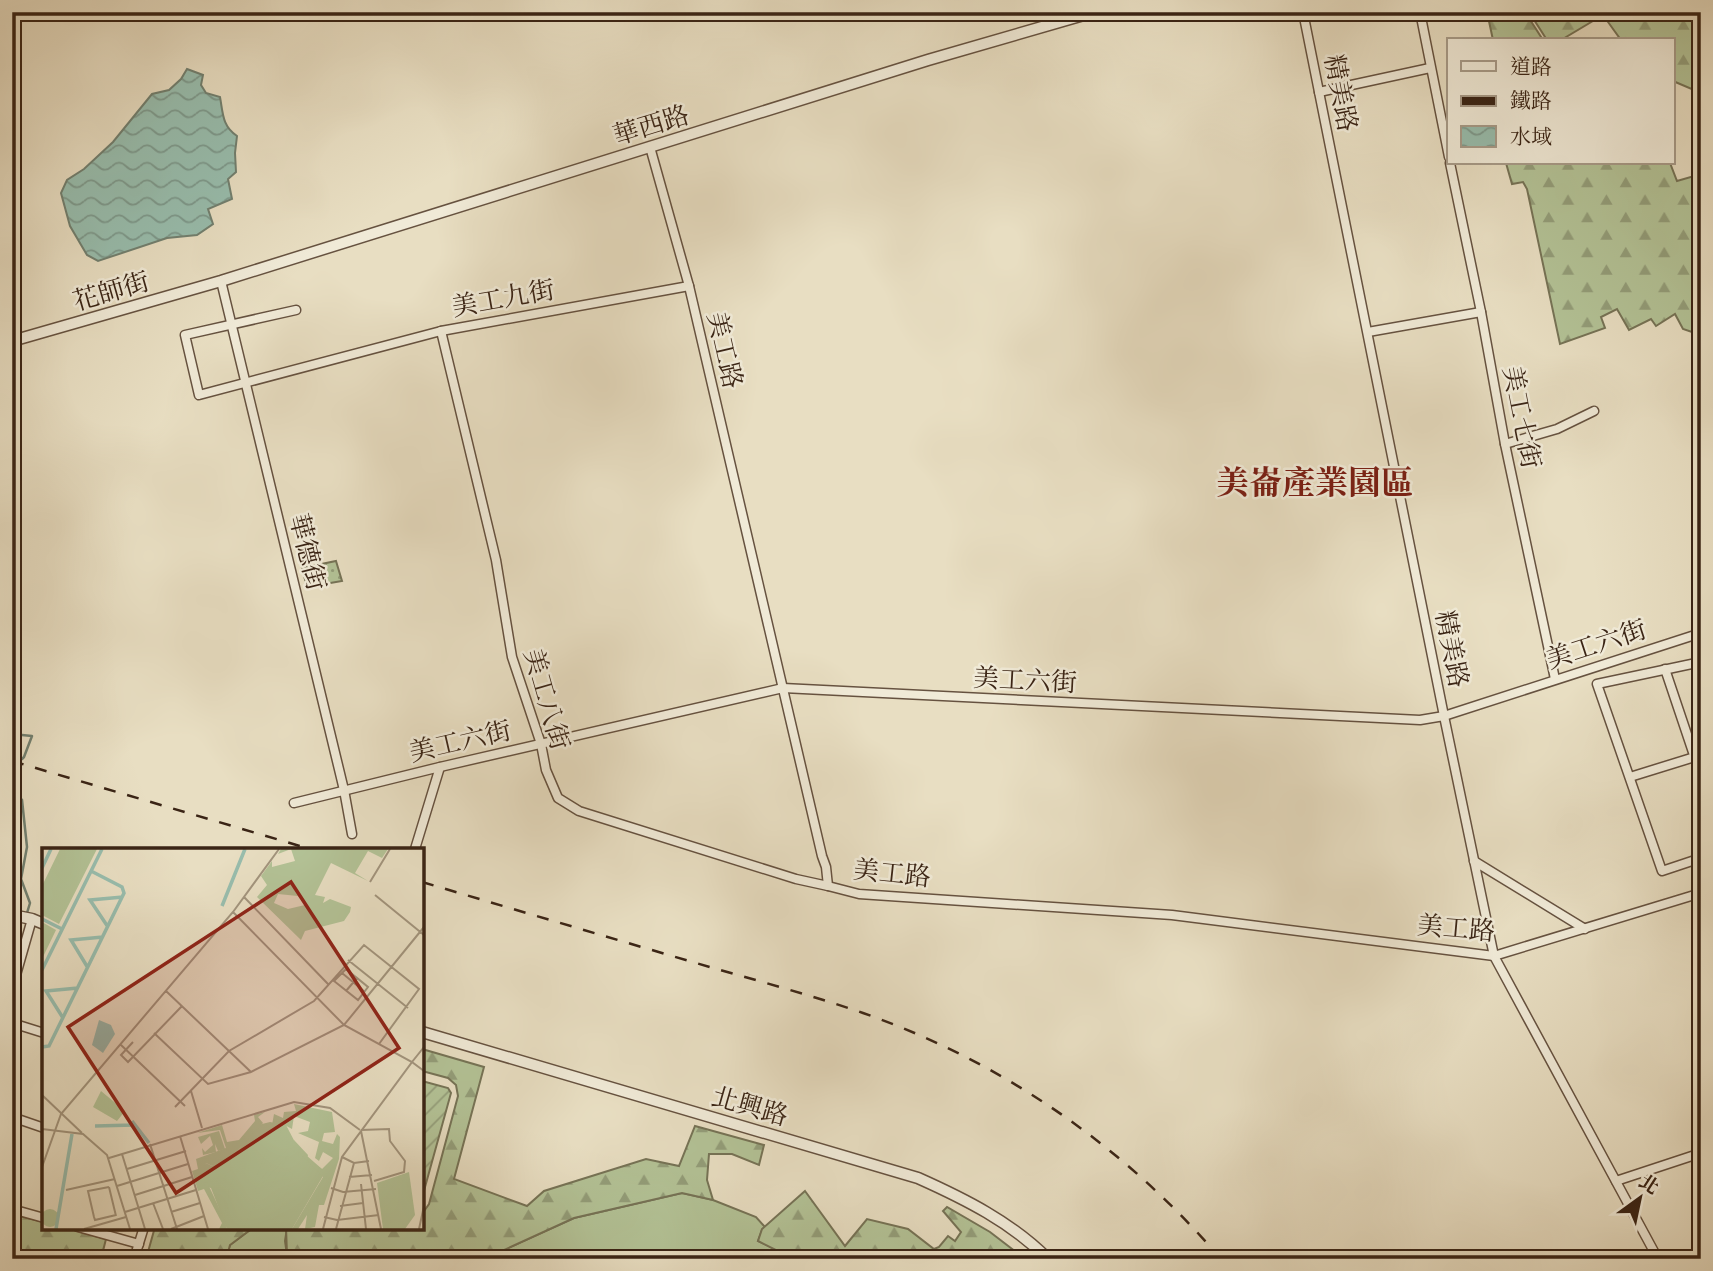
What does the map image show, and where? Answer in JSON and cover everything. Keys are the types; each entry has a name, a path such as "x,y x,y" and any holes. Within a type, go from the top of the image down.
{"street":[{"name":"華西路","path":"221,281 928,60 1094,12"},
{"name":"精美路","path":"1303,12 1494,956 1658,1259"},
{"path":"1420,12 1447,148"},
{"path":"1319,92 1430,68"},
{"name":"美工路","path":"650,147 688,286 826,866 828,886 859,894 1172,915 1494,956 1701,893"},
{"name":"美工七街","path":"1450,164 1481,312 1504,444 1555,679"},
{"name":"華德街","path":"221,281 344,790 352,834"},
{"name":"花師街","path":"12,341 221,281"},
{"name":"美工九街","path":"232,323 185,335 199,395 441,331 688,286"},
{"path":"232,323 296,310"},
{"path":"1368,332 1481,312"},
{"name":"美工八街","path":"441,331 495,560 512,657 541,744 546,770 558,798 579,811 796,879 828,886"},
{"path":"1504,444 1557,429 1594,411"},
{"name":"美工六街","path":"294,803 783,688 1420,720 1444,716 1701,633"},
{"path":"1701,662 1597,684 1662,871 1701,858"},
{"path":"1665,668 1698,756 1701,776"},
{"path":"1630,777 1698,756"},
{"path":"415,848 440,767"},
{"path":"1475,861 1586,929"},
{"path":"12,915 42,922"},
{"path":"12,989 32,919"},
{"path":"12,1023 42,1032"},
{"name":"北興路","path":"424,1033 918,1178 960,1196 1001,1220 1048,1259"},
{"path":"12,1117 42,1127"},
{"path":"1616,1181 1701,1153"},
{"path":"12,1209 42,1217"},
{"path":"85,1229 139,1244"},
{"path":"134,1259 143,1229"}],"green space":[{"path":"1487,12 1525,12 1542,38 1493,38"},
{"path":"1529,12 1701,12 1701,93 1674,81 1674,38 1620,38 1603,15 1564,38 1546,38"},
{"path":"1506,164 1670,164 1677,181 1701,174 1701,335 1683,329 1675,314 1656,326 1651,319 1629,330 1617,309 1601,317 1605,328 1560,344 1527,189 1523,182 1512,184"},
{"path":"336,561 342,581 307,587 302,568"},
{"path":"424,1050 484,1067 454,1179 527,1206 544,1191 646,1159 679,1166 695,1126 764,1145 759,1165 732,1154 709,1154 707,1180 713,1200 682,1193 574,1218 491,1256 476,1259 338,1259 287,1255 286,1229 424,1229 424,1211 429,1204 458,1096 456,1085 448,1078 424,1072"},
{"path":"424,1082 448,1088 451,1093 424,1191"},
{"path":"805,1191 845,1246 867,1219 908,1229 934,1249 948,1236 955,1241 961,1232 943,1211 947,1207 990,1232 1025,1259 784,1259 778,1251 758,1241 762,1229"},
{"path":"682,1193 713,1200 756,1217 765,1227 758,1241 779,1251 784,1259 476,1259 491,1256 574,1218"},
{"path":"12,1214 42,1222 42,1229 70,1229 106,1239 101,1259 12,1259"},
{"path":"154,1229 251,1229 230,1245 226,1259 146,1259"},
{"path":"251,1229 287,1229 287,1255 338,1259 226,1259 230,1245"}],"water":[{"path":"187,69 203,75 201,85 206,93 220,97 226,123 237,136 236,172 228,179 232,199 208,209 213,224 197,235 167,238 98,261 87,255 70,226 61,193 67,180 84,169 113,142 152,94 169,90"}],"waterway":[{"path":"12,734 32,736 24,757 13,759"},
{"path":"12,757 12,772"},
{"path":"12,790 22,800 27,847 21,879 30,903 27,913"}],"railway":[{"path":"12,761 307,848"},
{"path":"424,883 842,1006 915,1033 964,1056 1058,1112 1102,1145 1184,1218 1221,1259"}],"district":[{"name":"美崙產業園區","path":"1315,482"}]}
